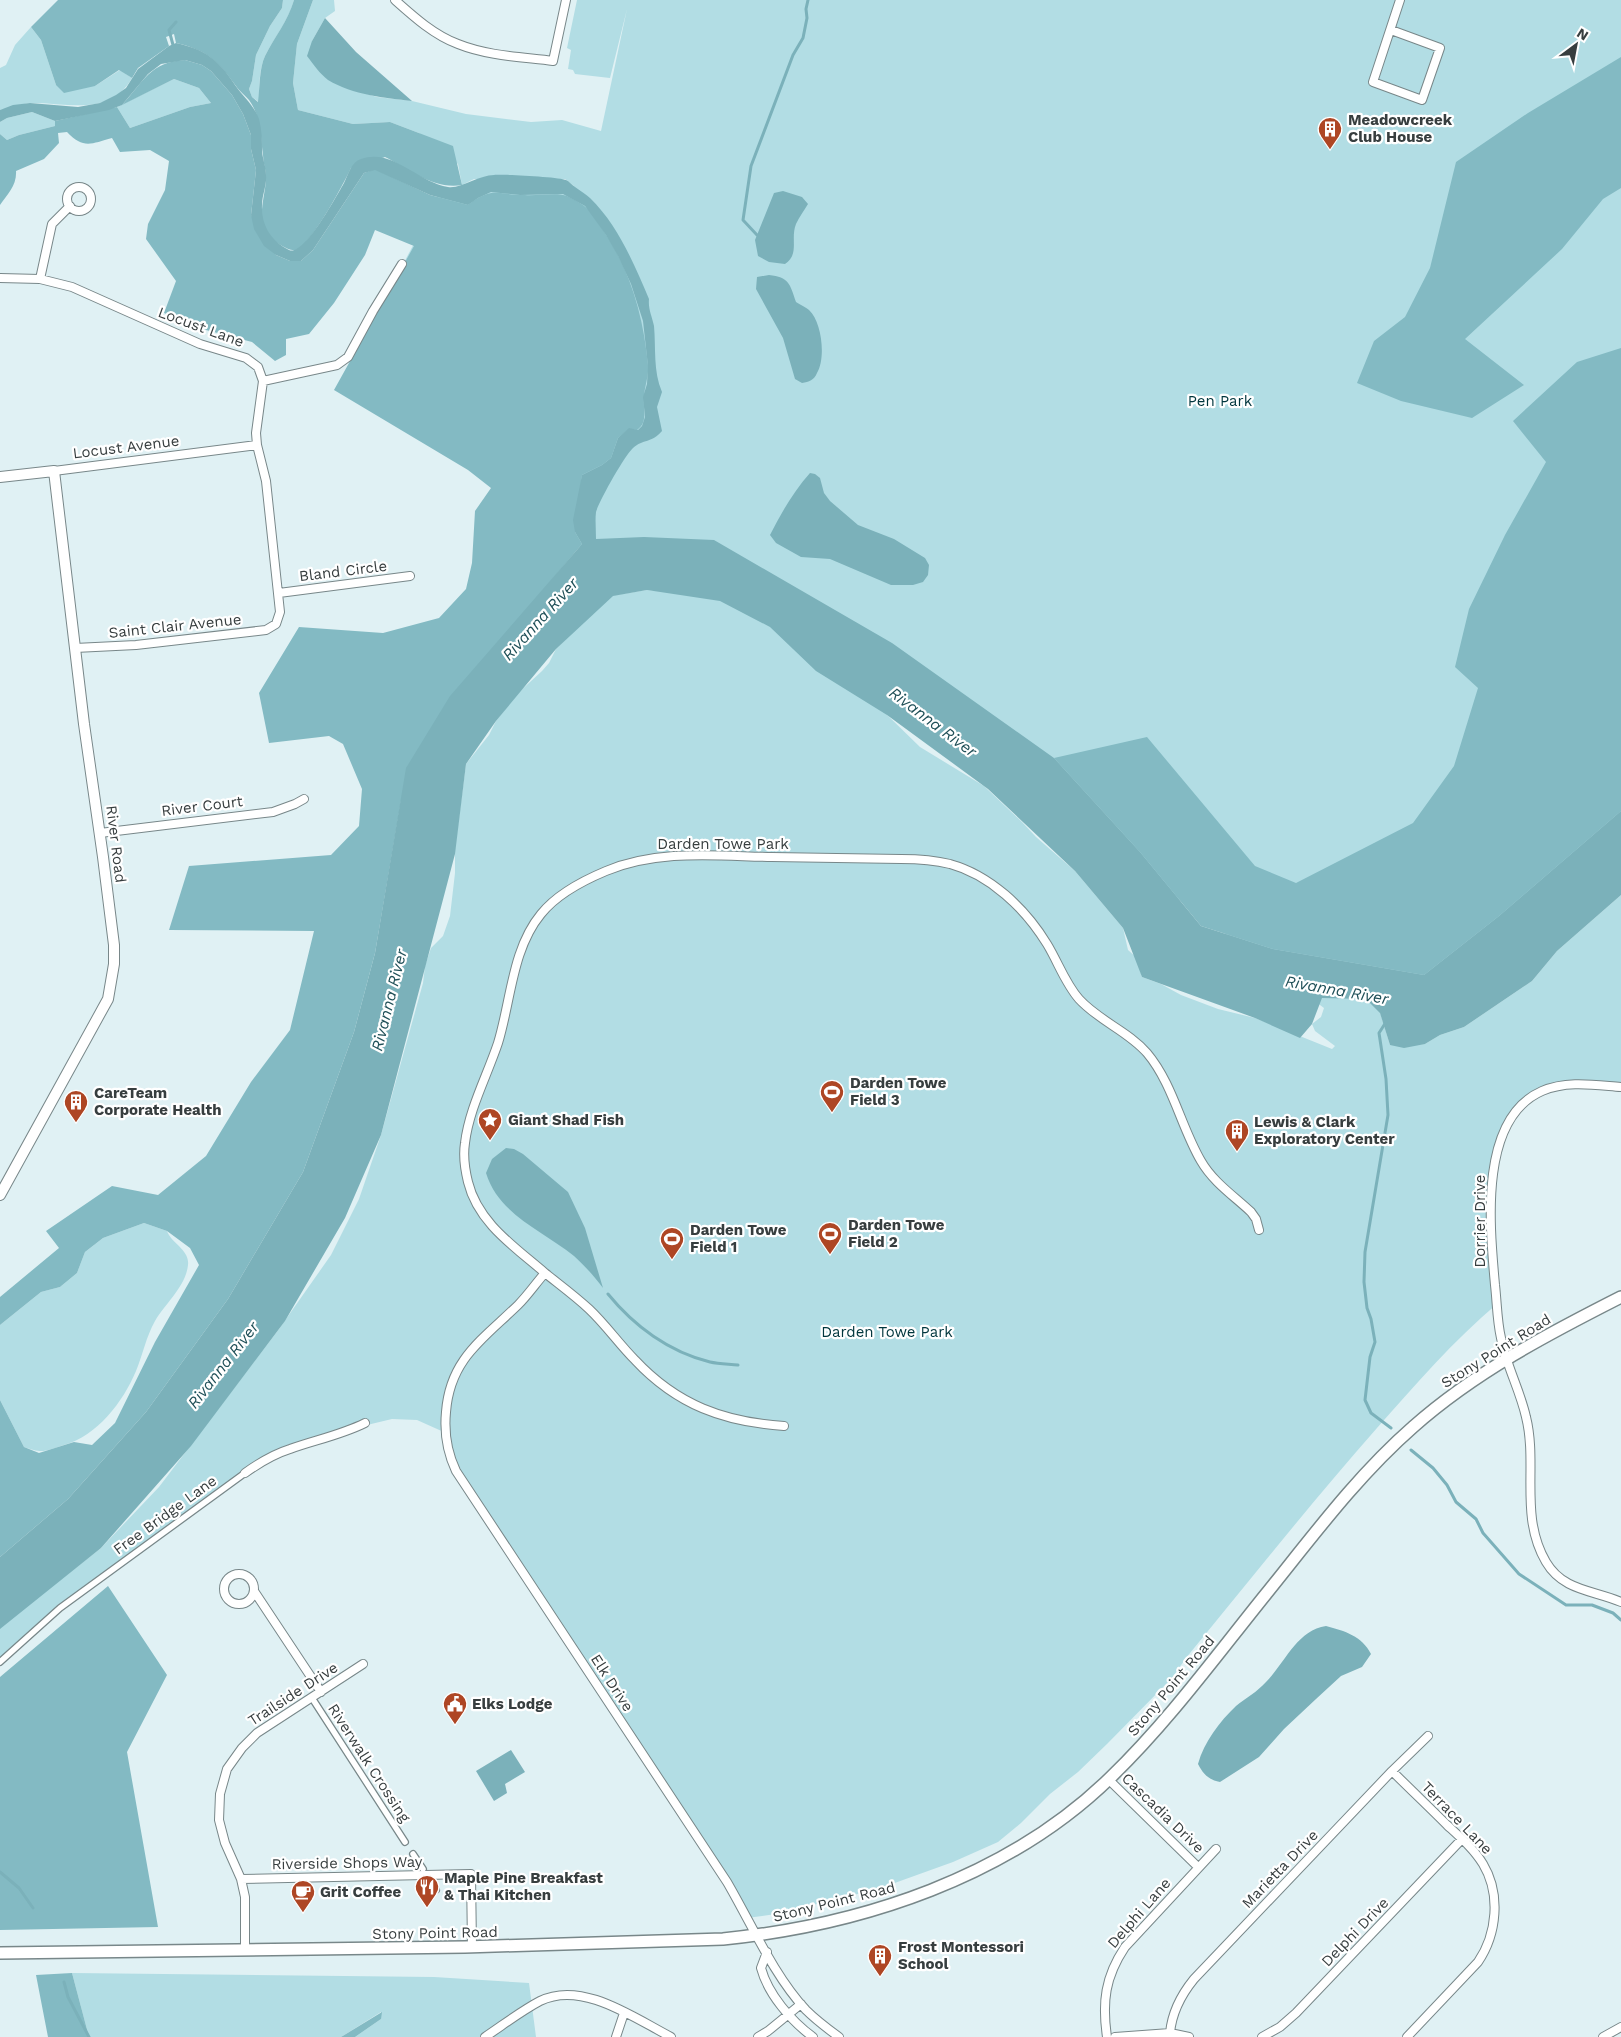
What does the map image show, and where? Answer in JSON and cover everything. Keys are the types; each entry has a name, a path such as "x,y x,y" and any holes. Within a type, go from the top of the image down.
{"main road":[{"name":"Stony Point Road","path":"0,1953 472,1947 622,1944 723,1939 756,1936 810,1926 873,1911 963,1877 1032,1840 1109,1780 1165,1720 1362,1478 1407,1432 1469,1383 1507,1358 1560,1328 1621,1298"}],"street":[{"path":"395,0 433,31 458,44 492,53 553,61 566,0"},
{"path":"1391,30 1440,48 1422,100 1373,82 1400,0"},
{"path":"40,279 52,224 70,206"},
{"path":"278,593 266,475 257,445 256,433 263,381 337,366 343,362 348,357 402,264"},
{"name":"Locust Lane","path":"0,278 40,279 72,287 200,344 246,358 258,367 263,381"},
{"name":"Locust Avenue","path":"0,477 257,445"},
{"name":"River Road","path":"0,1195 108,999 114,964 114,945 84,724 54,471"},
{"name":"Bland Circle","path":"278,593 410,576"},
{"name":"Saint Clair Avenue","path":"75,648 136,645 266,630 276,624 280,612 278,593"},
{"name":"River Court","path":"100,833 273,812 304,799"},
{"name":"Darden Towe Park","path":"784,1426 757,1424 717,1415 699,1408 665,1388 634,1360 589,1309 492,1227 474,1199 468,1183 465,1168 465,1142 469,1123 498,1042 526,938 541,914 562,894 624,864 666,856 927,860 949,864 969,871 986,880 1009,899 1035,927 1047,944 1069,985 1080,999 1094,1013 1134,1041 1147,1054 1165,1083 1202,1163 1214,1179 1251,1212 1256,1219 1259,1230"},
{"name":"Dorrier Drive","path":"1621,1087 1570,1084 1542,1091 1522,1105 1504,1132 1494,1168 1492,1235 1501,1338 1528,1428 1531,1514 1543,1556 1553,1572 1570,1586 1621,1602"},
{"name":"Elk Drive","path":"545,1273 518,1304 476,1343 460,1364 449,1389 445,1422 447,1444 456,1471 728,1882 756,1936 800,2004 839,2037"},
{"name":"Free Bridge Lane","path":"0,1662 60,1608 245,1473 289,1449 342,1433 365,1423"},
{"path":"254,1591 321,1692"},
{"name":"Trailside Drive","path":"245,1950 246,1909 241,1879 225,1843 219,1820 220,1794 225,1775 234,1758 249,1740 363,1664"},
{"name":"Riverwalk Crossing","path":"312,1698 405,1842"},
{"name":"Marietta Drive","path":"1170,2033 1175,2010 1189,1986 1428,1736"},
{"name":"Terrace Lane","path":"1392,1772 1477,1855 1490,1880 1494,1908 1492,1933 1483,1956 1473,1969 1407,2037"},
{"name":"Cascadia Drive","path":"1109,1780 1198,1867"},
{"name":"Delphi Drive","path":"1262,2037 1280,2027 1296,2013 1462,1839"},
{"name":"Delphi Lane","path":"1107,2037 1104,2010 1108,1982 1113,1965 1125,1947 1216,1849"},
{"path":"413,1854 423,1870"},
{"name":"Riverside Shops Way","path":"241,1879 471,1874 472,1947"},
{"path":"430,1881 436,1890"},
{"path":"767,1952 762,1961 762,1972 769,1987 788,2014 813,2037"},
{"path":"485,2037 539,2002 563,1994 586,1996 671,2037"},
{"path":"758,2037 800,2004"},
{"path":"616,2037 624,2013"},
{"path":"1603,2037 1621,2028"},
{"path":"1115,2037 1170,2033 1190,2037"}],"green space":[{"path":"283,0 294,0 281,29 263,61 259,102 252,97 249,89 256,55 270,26 282,8"},
{"name":"Pen Park","path":"313,0 334,0 335,11 325,18 312,41 347,88 377,97 412,101 466,114 531,122 562,120 601,131 627,9 610,78 575,74 573,70 568,69 571,50 567,48 577,0 1621,0 1621,820 1380,1012 1390,1045 1425,1044 1440,1035 1464,1027 1532,981 1557,951 1621,895 1621,1087 1585,1085 1566,1086 1549,1090 1540,1094 1519,1114 1507,1134 1499,1156 1494,1180 1492,1205 1498,1303 1435,1363 1352,1456 1280,1542 1172,1678 1078,1772 1050,1794 1021,1823 998,1842 953,1862 878,1889 776,1914 747,1918 459,1478 446,1433 417,1420 392,1419 367,1425 334,1440 298,1448 261,1466 78,1594 0,1662 0,1627 101,1548 159,1487 279,1329 331,1255 359,1199 381,1135 423,983 425,966 431,948 443,936 450,916 455,873 455,848 466,764 489,735 496,721 517,694 542,671 549,663 556,649 609,596 647,590 738,598 880,708 920,747 984,786 1036,837 1075,871 1123,928 1128,950 1137,958 1142,977 1218,1009 1255,1018 1332,1049 1335,1046 1315,1031 1312,1024 1321,1017 1324,1008 719,554 597,559 342,379 443,189 574,186 565,179 474,179 462,185 458,164 419,133 390,122 353,124 298,110 293,83 297,44"},
{"path":"31,27 41,40 56,85 95,86 120,70 132,78 122,91 111,99 99,103 72,105 30,103 0,110 0,68 6,65 15,45"},
{"path":"174,79 199,88 211,103 190,107 130,128 117,107"},
{"path":"32,112 55,121 55,126 7,140 0,134 0,122 7,118"},
{"path":"144,1223 167,1231 186,1255 188,1265 179,1287 152,1327 131,1383 108,1416 98,1426 76,1441 40,1451 24,1447 0,1400 0,1325 41,1292 60,1287 77,1273 85,1252 103,1238"},
{"path":"72,1973 434,1977 529,1983 536,2037 355,2037 381,2019 381,2012 341,2037 89,2037"}],"shaded area":[{"path":"58,0 283,0 282,8 270,26 256,55 249,89 252,97 258,102 263,61 294,0 313,0 297,44 293,83 298,110 353,124 390,122 453,146 462,185 452,186 432,182 385,157 351,168 326,214 310,237 296,250 285,247 269,236 262,220 266,174 260,126 256,114 249,100 217,63 196,49 176,43 174,34 166,37 169,46 138,68 132,78 119,70 95,86 64,93 56,85 41,40 31,27"},
{"path":"1621,57 1621,188 1603,199 1562,249 1465,339 1524,385 1472,418 1401,401 1357,383 1374,341 1405,317 1430,268 1456,162 1528,113"},
{"path":"185,60 202,65 211,71 232,95 243,114 251,135 251,149 256,170 251,215 276,255 290,261 301,261 313,250 364,173 375,169 430,195 468,205 490,193 560,194 571,198 585,207 609,239 618,256 633,290 638,308 648,365 644,395 644,420 637,430 629,429 618,438 611,458 582,475 575,532 582,544 545,588 401,801 375,953 354,1032 303,1172 228,1299 146,1412 68,1499 0,1557 0,1400 24,1447 39,1453 74,1442 92,1445 115,1423 155,1342 199,1265 190,1248 167,1231 144,1223 103,1238 85,1252 77,1273 60,1287 41,1292 0,1325 0,1297 59,1248 46,1231 112,1186 158,1195 206,1156 251,1082 290,1030 314,931 169,930 189,866 331,855 359,826 362,789 343,744 329,736 269,743 259,693 299,627 383,633 439,618 466,589 472,563 475,511 491,488 468,470 334,390 414,246 375,230 365,255 334,303 309,334 286,339 286,355 275,361 252,342 206,330 164,313 176,281 146,239 148,224 165,190 169,161 150,150 120,152 112,138 88,144 78,141 67,132 58,133 59,143 44,159 16,171 13,185 0,205 0,134 7,140 55,126 55,121 117,107 130,128 190,107 211,103 199,88 174,79 122,105 155,69 163,64"},
{"path":"1621,348 1621,811 1499,916 1424,975 1273,949 1201,926 1140,852 1054,758 1147,737 1255,866 1296,883 1413,823 1454,766 1478,688 1455,667 1469,609 1505,535 1546,462 1513,421 1577,362"},
{"path":"108,1586 167,1675 127,1752 158,1927 0,1930 0,1677"},
{"path":"72,1973 89,2037 48,2037 36,1975"},
{"path":"382,2012 381,2019 355,2037 341,2037"}],"water":[{"path":"325,18 356,52 412,101 358,92 325,78 307,56 312,41"},
{"name":"Rivanna River","path":"176,43 195,49 217,62 257,114 261,127 262,152 266,172 262,205 263,219 272,237 289,250 295,250 303,244 320,224 350,169 361,159 384,158 437,184 448,187 459,186 488,176 532,176 566,180 588,197 609,220 617,233 649,299 654,326 656,368 662,392 657,407 662,431 655,437 633,448 619,468 596,512 596,539 644,537 714,540 892,643 1054,758 1140,852 1201,926 1273,949 1424,975 1499,916 1621,811 1621,895 1557,951 1532,981 1464,1027 1440,1035 1425,1044 1404,1048 1390,1045 1380,1013 1366,999 1322,998 1312,1024 1300,1038 1255,1018 1142,977 1123,928 1075,871 988,789 887,715 816,671 770,627 720,601 647,590 613,596 556,649 496,721 466,764 455,854 381,1135 345,1218 285,1321 191,1446 101,1548 0,1629 0,1557 68,1499 146,1412 228,1299 303,1172 354,1032 375,953 406,768 450,696 582,544 575,532 573,520 582,475 611,458 618,438 629,428 638,430 642,426 645,417 643,397 647,384 648,366 643,321 631,284 606,235 585,206 563,194 520,195 491,192 468,205 430,195 375,170 364,173 313,250 301,261 290,261 276,255 264,246 254,229 251,215 256,170 251,149 251,135 243,114 232,95 211,71 202,65 185,60 161,64 148,74 122,105 109,110 55,121 32,112 7,118 0,122 0,110 13,105 30,103 78,107 100,103 126,88 138,69"},
{"path":"783,191 802,197 808,204 796,224 792,256 785,264 769,262 758,256 755,240 774,193"},
{"path":"769,275 788,282 796,302 809,310 817,323 821,340 821,359 816,375 809,381 802,383 795,379 783,338 756,289 757,277"},
{"path":"810,473 820,478 824,493 830,501 858,525 894,539 925,558 929,565 928,575 923,582 913,585 891,585 830,559 801,557 776,543 770,535 788,502"},
{"path":"506,1148 514,1149 523,1154 568,1192 585,1228 603,1288 574,1256 511,1211 492,1188 486,1173 492,1159"},
{"path":"1326,1626 1346,1632 1363,1643 1371,1654 1362,1667 1341,1676 1284,1729 1259,1757 1220,1782 1207,1776 1198,1764 1208,1740 1224,1718 1266,1682 1299,1640 1316,1629"},
{"path":"511,1750 525,1772 505,1784 507,1793 494,1801 476,1771"}],"waterway":[{"path":"757,235 743,220 751,166 793,55 803,38 808,0"},
{"path":"173,45 169,30 176,22"},
{"path":"1386,1022 1379,1033 1386,1079 1388,1115 1365,1252 1364,1282 1367,1308 1375,1342 1370,1357 1365,1400 1371,1413 1391,1428"},
{"path":"608,1294 629,1317 667,1345 695,1358 720,1364 738,1365"},
{"path":"1411,1450 1433,1468 1447,1485 1456,1502 1476,1519 1483,1533 1519,1574 1566,1605 1592,1605 1613,1613 1621,1620"},
{"path":"0,1872 19,1888 33,1908"},
{"path":"64,1982 68,1997 89,2037"}],"place":[{"name":"Meadowcreek Club House","path":"1330,150"},
{"name":"Darden Towe Field 3","path":"832,1113"},
{"name":"CareTeam Corporate Health","path":"76,1123"},
{"name":"Giant Shad Fish","path":"490,1141"},
{"name":"Lewis & Clark Exploratory Center","path":"1237,1152"},
{"name":"Darden Towe Field 2","path":"830,1255"},
{"name":"Darden Towe Field 1","path":"672,1260"},
{"name":"Elks Lodge","path":"455,1725"},
{"name":"Maple Pine Breakfast & Thai Kitchen","path":"427,1908"},
{"name":"Grit Coffee","path":"303,1913"},
{"name":"Frost Montessori School","path":"880,1977"}]}
